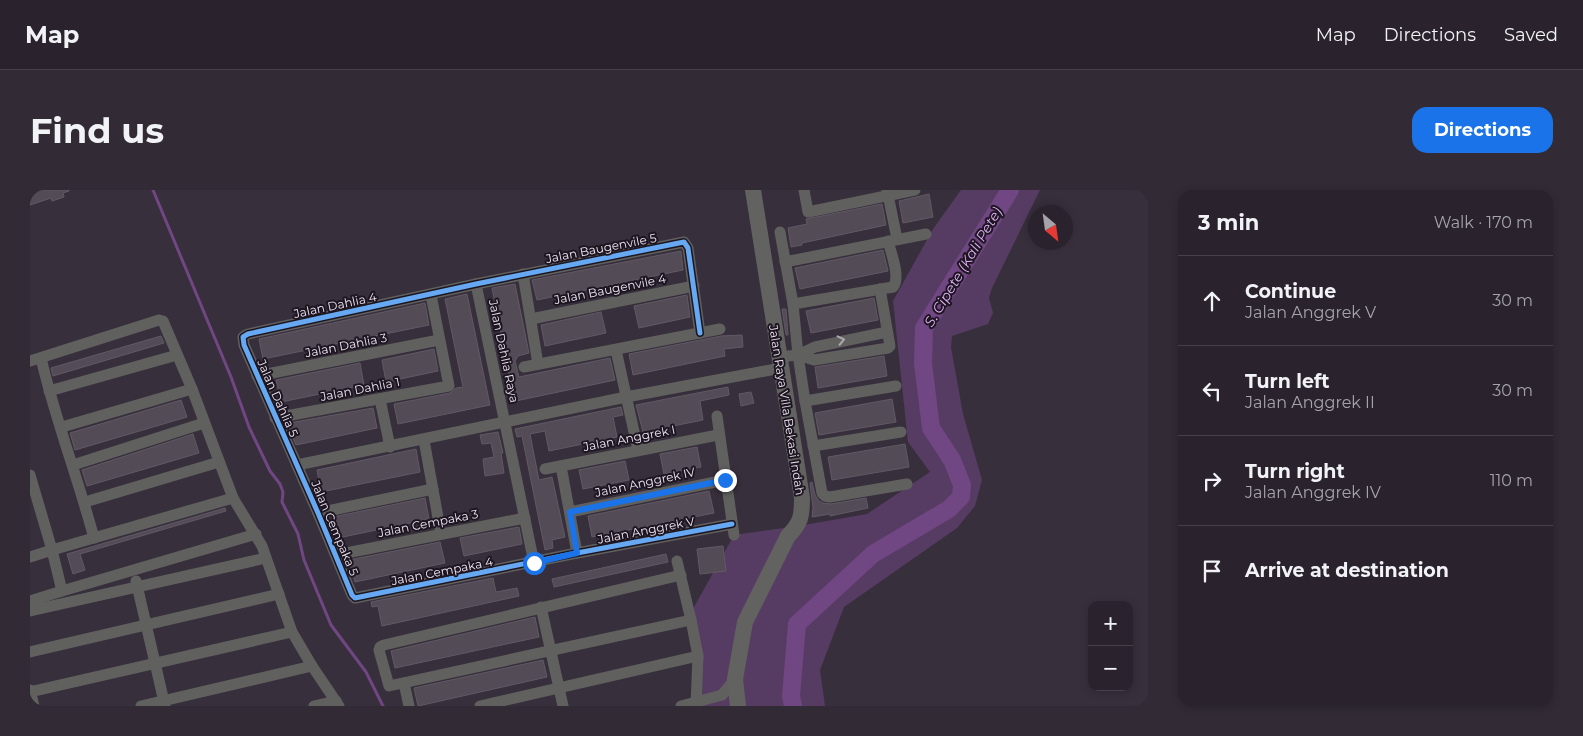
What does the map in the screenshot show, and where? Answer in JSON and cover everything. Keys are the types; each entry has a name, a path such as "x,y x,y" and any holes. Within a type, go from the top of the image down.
{"main road":[{"name":"Jalan Raya Villa Bekasi Indah","path":"738,706 735,679 744,622 788,536 798,526 802,512 802,498 753,190"}],"street":[{"path":"804,190 808,212 888,193 915,190"},
{"path":"793,304 890,288 897,282 888,193"},
{"path":"780,232 793,304 798,355 820,490 825,496 830,497 907,484"},
{"path":"785,262 926,234"},
{"name":"Jalan Baugenvile 5","path":"476,284 684,242 688,248 694,286"},
{"path":"523,274 538,364"},
{"name":"Jalan Dahlia 4","path":"244,337 248,334 476,284"},
{"name":"Jalan Dahlia Raya","path":"476,284 534,563"},
{"path":"694,286 700,333"},
{"name":"Jalan Baugenvile 4","path":"531,318 694,286"},
{"path":"798,355 814,360 885,349 890,346 880,289"},
{"path":"431,295 439,340"},
{"path":"94,538 62,428 49,390 35,359 159,320 165,323 233,498 256,534 292,632 338,704 314,706"},
{"path":"524,367 720,329"},
{"path":"297,466 506,423 780,363 816,346 887,332"},
{"name":"Jalan Dahlia 5","path":"244,337 244,345 297,466"},
{"name":"Jalan Dahlia 3","path":"257,376 439,340"},
{"name":"Jalan Dahlia 1","path":"275,418 450,386 439,340"},
{"path":"616,350 638,450"},
{"path":"49,390 177,355"},
{"path":"805,402 896,386"},
{"path":"62,428 192,389"},
{"path":"380,399 390,447"},
{"path":"717,416 725,480"},
{"path":"73,465 204,423"},
{"path":"813,446 901,432"},
{"name":"Jalan Anggrek I","path":"545,469 718,435"},
{"path":"424,440 441,534"},
{"path":"85,502 219,462"},
{"name":"Jalan Cempaka 5","path":"297,466 354,597"},
{"path":"561,466 577,553"},
{"path":"30,475 62,591"},
{"name":"Jalan Anggrek IV","path":"570,512 725,480"},
{"name":"Jalan Anggrek V","path":"534,563 577,553 733,530 725,480"},
{"path":"318,513 433,489"},
{"path":"30,557 233,498"},
{"name":"Jalan Cempaka 3","path":"336,556 525,518"},
{"path":"30,601 256,534"},
{"path":"30,611 266,558"},
{"path":"677,561 692,620 698,656 699,704"},
{"name":"Jalan Cempaka 4","path":"354,597 534,563"},
{"path":"134,571 164,704"},
{"path":"681,575 541,607 380,647 379,650 389,686 692,620"},
{"path":"30,652 279,594"},
{"path":"541,607 563,706"},
{"path":"34,706 30,691 292,632"},
{"path":"480,706 698,656"},
{"path":"141,706 164,704 312,666"},
{"path":"681,706 699,704 722,695 735,679"},
{"path":"404,683 409,706"}],"shaded area":[{"path":"961,190 1040,190 1033,205 1028,205 1028,214 992,288 989,298 993,313 988,324 952,336 951,347 963,414 982,480 975,506 957,528 844,607 820,670 825,706 681,706 695,702 693,609 734,535 867,514 930,472 908,442 893,301 933,229"}],"building":[{"path":"41,190 69,191 63,193 64,197 52,201 51,198 30,205 30,194"},
{"path":"929,194 933,217 903,223 899,201"},
{"path":"882,204 886,225 791,247 788,228 807,224 806,219"},
{"path":"883,250 888,271 800,289 795,268"},
{"path":"681,251 683,270 537,300 532,280"},
{"path":"515,284 529,353 518,356 515,361 519,377 610,358 615,380 511,402 510,393 512,393 509,374 492,288"},
{"path":"467,294 490,405 398,424 394,404 450,393 456,388 463,387 445,299"},
{"path":"687,295 690,317 639,328 634,306"},
{"path":"874,298 878,320 811,333 806,311"},
{"path":"425,303 429,325 263,359 259,339"},
{"path":"782,309 786,309 788,335 786,335"},
{"path":"601,312 606,333 545,346 541,325"},
{"path":"742,335 743,347 724,349 725,356 633,375 629,354 721,336"},
{"path":"161,336 164,343 53,376 51,368"},
{"path":"434,349 438,371 386,382 382,360"},
{"path":"884,356 887,376 818,388 815,367"},
{"path":"360,363 364,385 281,402 276,380"},
{"path":"728,387 729,395 700,401 703,420 643,432 636,405"},
{"path":"751,392 754,403 741,406 739,394"},
{"path":"892,399 896,422 819,435 815,413"},
{"path":"181,400 187,417 75,450 70,433"},
{"path":"621,407 623,415 613,417 617,437 549,451 545,431 530,434 539,480 552,477 565,537 552,540 553,548 545,550 522,436 517,437 515,429"},
{"path":"373,408 377,428 296,445 290,431 289,423"},
{"path":"498,432 503,453 501,453 504,473 485,476 483,459 494,457 491,443 482,444 480,435"},
{"path":"193,434 199,453 87,486 82,470"},
{"path":"905,444 909,467 832,480 828,457"},
{"path":"697,447 701,467 664,474 660,454"},
{"path":"416,449 420,472 321,492 317,470"},
{"path":"625,461 629,480 583,489 579,470"},
{"path":"812,482 815,495 823,503 831,504 866,498 868,508 830,516 830,514 812,517 813,508 810,483"},
{"path":"709,491 714,513 592,537 588,516"},
{"path":"425,498 429,519 338,538 333,517"},
{"path":"225,508 226,511 80,554 85,570 73,574 67,554"},
{"path":"519,527 522,544 464,556 460,538"},
{"path":"440,542 445,563 355,582 349,560"},
{"path":"723,546 726,571 700,574 697,549"},
{"path":"666,554 668,562 554,587 552,579"},
{"path":"493,578 496,592 517,588 519,596 382,626 378,606 372,607 371,602"},
{"path":"535,617 539,637 395,668 391,651"},
{"path":"543,660 547,677 418,706 414,688"}],"waterway":[{"path":"153,190 231,377 249,427 270,471 280,484 283,492 282,502 298,534 304,560 331,625 366,672 383,706"},
{"name":"S. Cipete (Kali Pete)","path":"793,706 791,696 797,624 873,554 949,509 961,497 962,485 952,460 931,428 923,363 924,328 1010,190"}],"cycle path":[{"path":"700,333 688,248 684,242 476,284 248,334 243,337 244,345 352,595 355,598 732,524"}],"route":[{"path":"534,563 577,553 570,512 725,480"}]}
